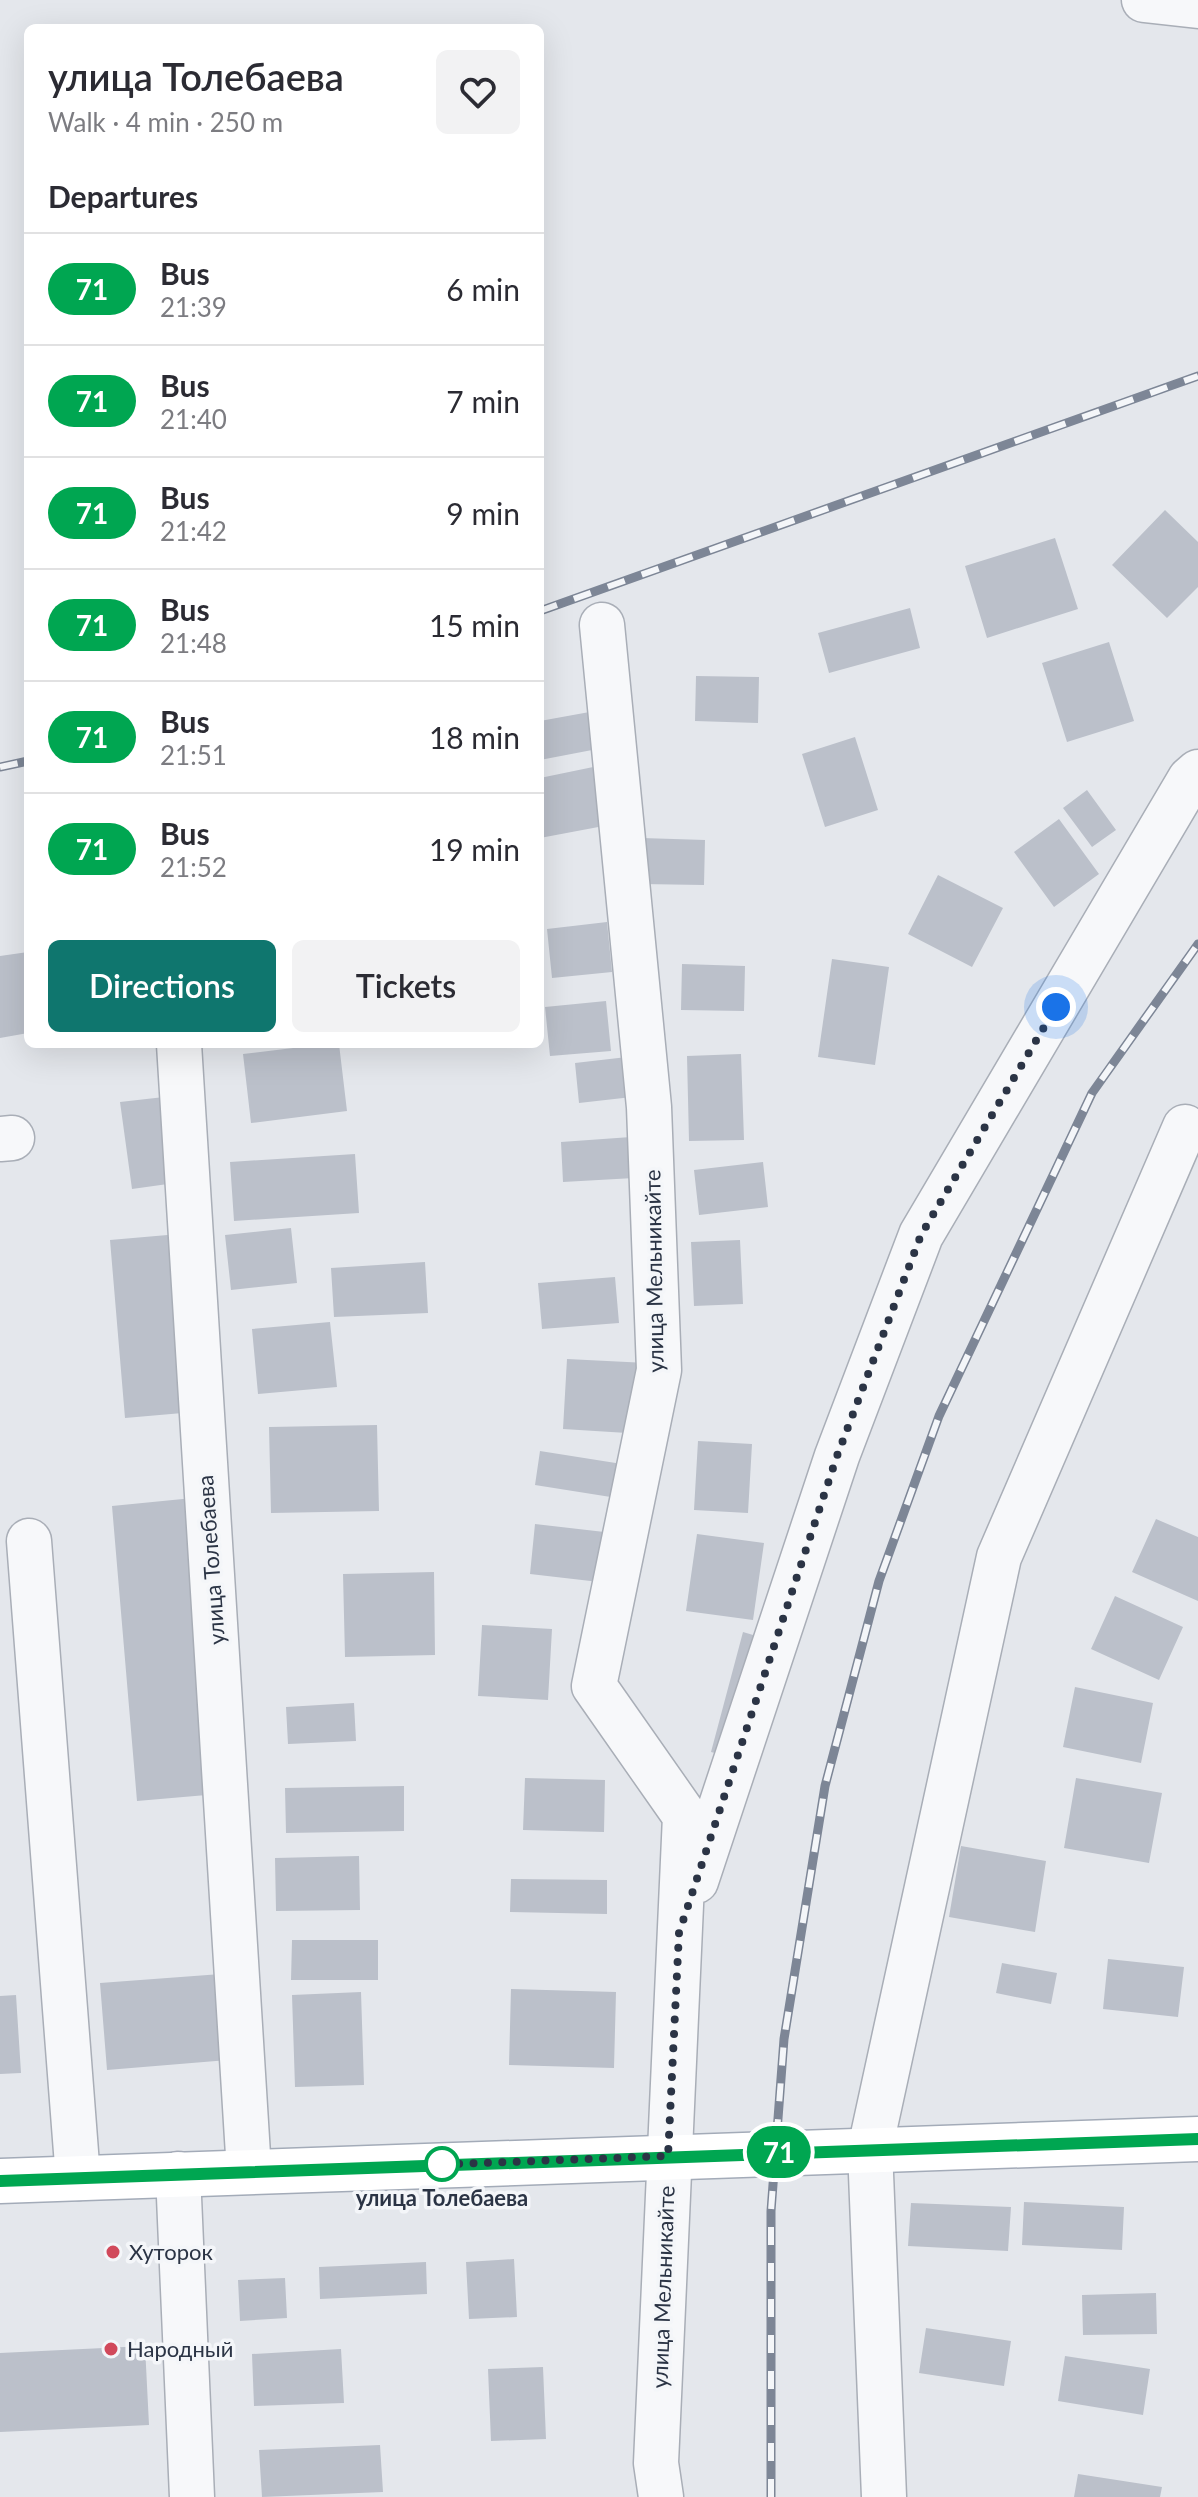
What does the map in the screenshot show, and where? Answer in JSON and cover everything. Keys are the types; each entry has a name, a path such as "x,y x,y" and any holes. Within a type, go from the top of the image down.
{"main road":[{"path":"0,2181 1198,2139"}],"street":[{"path":"1144,0 1198,6"},
{"name":"улица Мельникайте","path":"602,625 649,1107 659,1370 594,1686 685,1816 656,2463 661,2497"},
{"name":"улица Мельникайте","path":"679,1933 837,1456 921,1235 1190,779 1198,772"},
{"name":"улица Толебаева","path":"179,1048 249,2171"},
{"path":"884,2497 870,2149 999,1557 1185,1127"},
{"path":"29,1541 78,2178"},
{"path":"178,2174 192,2497"}],"building":[{"path":"1165,510 1198,542 1198,587 1167,618 1112,565"},
{"path":"1055,538 1078,609 987,638 965,566"},
{"path":"910,608 920,648 829,673 818,633"},
{"path":"1109,642 1134,721 1067,742 1042,663"},
{"path":"696,676 759,677 758,723 695,721"},
{"path":"606,709 613,746 544,759 544,720"},
{"path":"855,737 878,810 825,827 802,754"},
{"path":"598,766 609,825 544,837 544,777"},
{"path":"1087,790 1116,830 1092,847 1063,808"},
{"path":"1059,819 1099,874 1054,907 1014,852"},
{"path":"642,838 705,840 704,885 641,884"},
{"path":"938,875 1003,908 972,967 908,934"},
{"path":"607,922 612,972 552,978 547,929"},
{"path":"24,953 24,1034 0,1038 0,956"},
{"path":"832,959 889,967 875,1065 818,1057"},
{"path":"682,964 745,966 744,1011 681,1010"},
{"path":"606,1001 611,1051 550,1056 545,1007"},
{"path":"293,1048 339,1048 347,1111 251,1123 243,1054"},
{"path":"741,1054 744,1140 689,1141 687,1056"},
{"path":"627,1057 632,1097 579,1103 575,1063"},
{"path":"164,1097 175,1183 132,1189 120,1102"},
{"path":"631,1137 634,1178 563,1182 561,1142"},
{"path":"355,1154 359,1213 234,1221 230,1162"},
{"path":"763,1162 768,1207 699,1215 694,1170"},
{"path":"291,1228 297,1283 231,1290 225,1235"},
{"path":"179,1234 194,1412 125,1418 110,1240"},
{"path":"740,1240 743,1304 694,1306 691,1242"},
{"path":"425,1262 428,1313 334,1317 331,1268"},
{"path":"615,1277 619,1323 542,1329 538,1283"},
{"path":"330,1322 337,1387 258,1394 252,1329"},
{"path":"567,1359 647,1363 643,1434 563,1429"},
{"path":"377,1425 379,1511 271,1513 269,1427"},
{"path":"698,1441 752,1444 748,1513 694,1510"},
{"path":"540,1451 622,1464 617,1498 535,1485"},
{"path":"193,1498 218,1794 137,1801 112,1506"},
{"path":"1156,1519 1198,1537 1198,1601 1132,1572"},
{"path":"535,1524 613,1533 608,1583 530,1574"},
{"path":"697,1534 764,1543 753,1620 686,1611"},
{"path":"434,1572 435,1655 345,1657 343,1574"},
{"path":"1115,1596 1183,1627 1159,1680 1091,1649"},
{"path":"482,1625 552,1629 548,1700 478,1696"},
{"path":"743,1632 767,1639 734,1758 711,1752"},
{"path":"1075,1687 1153,1703 1141,1763 1063,1747"},
{"path":"354,1703 356,1741 288,1744 286,1707"},
{"path":"525,1778 605,1780 604,1832 523,1830"},
{"path":"1076,1778 1162,1793 1149,1863 1064,1848"},
{"path":"404,1786 404,1831 286,1833 285,1788"},
{"path":"961,1846 1046,1861 1035,1932 949,1917"},
{"path":"359,1856 360,1910 276,1911 275,1858"},
{"path":"511,1879 607,1880 607,1914 510,1912"},
{"path":"292,1940 378,1940 378,1980 291,1980"},
{"path":"1108,1959 1184,1967 1178,2017 1103,2009"},
{"path":"1002,1963 1057,1973 1051,2004 996,1993"},
{"path":"221,1974 228,2060 107,2070 100,1983"},
{"path":"511,1989 616,1992 614,2068 509,2065"},
{"path":"361,1992 364,2085 295,2087 292,1995"},
{"path":"16,1995 21,2073 0,2074 0,1996"},
{"path":"1024,2202 1124,2207 1122,2250 1022,2245"},
{"path":"911,2203 1011,2207 1008,2251 908,2246"},
{"path":"514,2259 517,2317 469,2319 466,2262"},
{"path":"426,2262 427,2294 320,2299 319,2267"},
{"path":"285,2278 287,2318 240,2321 238,2280"},
{"path":"1156,2293 1157,2334 1083,2335 1082,2295"},
{"path":"926,2328 1011,2341 1004,2386 919,2373"},
{"path":"145,2346 149,2425 0,2432 0,2353"},
{"path":"341,2349 344,2403 254,2406 252,2354"},
{"path":"1065,2356 1150,2369 1143,2415 1058,2401"},
{"path":"543,2367 546,2439 491,2441 488,2369"},
{"path":"380,2445 383,2492 262,2497 259,2450"},
{"path":"1078,2474 1162,2487 1160,2497 1074,2497"}],"railway":[{"path":"544,610 1198,376"},
{"path":"0,767 24,762"},
{"path":"771,2497 771,2211 784,2039 825,1786 879,1581 939,1416 1092,1093 1198,944"}],"bus line":[{"name":"71","path":"0,2181 1198,2139"}],"place":[{"name":"улица Толебаева","path":"442,2164"},
{"name":"Хуторок","path":"113,2252"},
{"name":"Народный","path":"111,2349"}],"route":[{"path":"442,2164 429,2165 668,2156 679,1933 837,1456 921,1235 1056,1007"}]}
